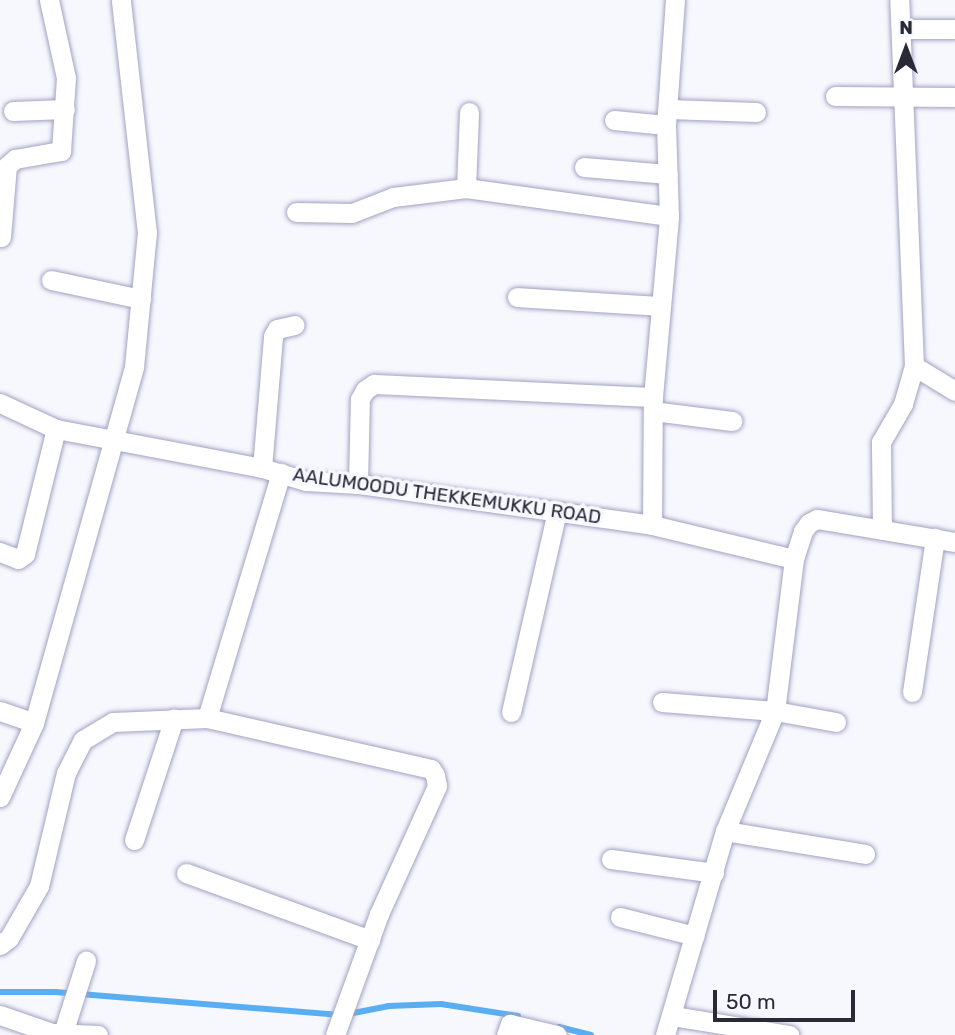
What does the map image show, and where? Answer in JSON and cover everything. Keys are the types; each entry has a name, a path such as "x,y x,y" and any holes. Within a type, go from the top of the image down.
{"street":[{"path":"1,237 7,166 15,159 61,151 66,78 49,0"},
{"path":"0,797 34,723 134,367 147,233 121,0"},
{"path":"652,525 653,404 669,216 667,117 670,0"},
{"path":"882,530 881,442 904,404 914,366 899,0"},
{"path":"902,29 955,29"},
{"path":"835,96 955,97"},
{"path":"13,111 65,109"},
{"path":"466,188 468,112"},
{"path":"614,120 756,112"},
{"path":"584,167 667,174"},
{"path":"296,212 352,213 393,197 466,188 669,216"},
{"path":"51,279 141,299"},
{"path":"517,297 661,306"},
{"path":"262,468 273,336 277,329 295,325"},
{"path":"914,366 955,391"},
{"path":"358,484 360,399 365,390 374,384 653,404 732,421"},
{"name":"AALUMOODU THEKKEMUKKU ROAD","path":"0,403 57,429 262,468 306,481 358,484 652,525 794,559"},
{"path":"0,552 18,559 25,554 57,429"},
{"path":"207,718 281,473"},
{"path":"511,712 557,511"},
{"path":"665,1035 673,1016 726,831 775,711 794,559 803,531 808,523 817,519 955,542"},
{"path":"912,692 935,538"},
{"path":"662,702 775,711 836,722"},
{"path":"0,711 34,723"},
{"path":"134,840 174,718"},
{"path":"0,945 9,938 39,886 66,773 83,740 113,722 207,718 431,769 437,786 370,940 335,1035"},
{"path":"726,831 865,854"},
{"path":"611,859 714,873"},
{"path":"186,873 370,940"},
{"path":"620,917 695,936"},
{"path":"56,1034 86,961"},
{"path":"0,1015 56,1034 98,1035"},
{"path":"673,1016 789,1035"},
{"path":"506,1035 510,1024 557,1035"}],"waterway":[{"path":"0,992 55,992 343,1015 389,1006 441,1004 518,1016"},
{"path":"559,1027 591,1035"}]}
